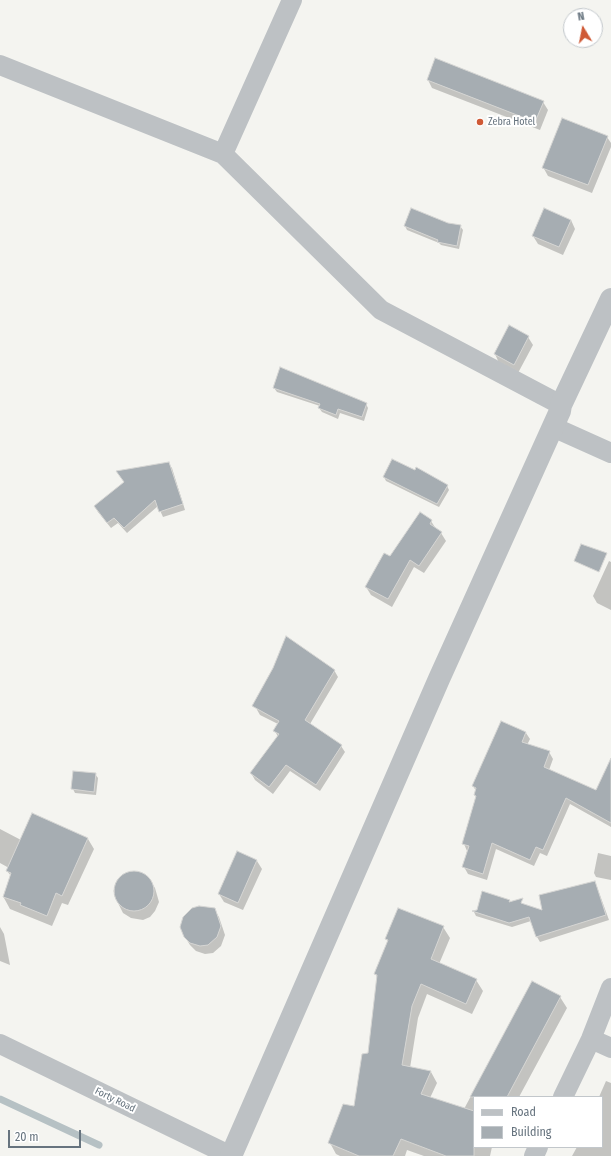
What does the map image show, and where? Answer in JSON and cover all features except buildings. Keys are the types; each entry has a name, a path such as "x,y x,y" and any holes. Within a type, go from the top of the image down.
{"street":[{"path":"223,154 292,0"},
{"path":"0,65 223,154 381,310 561,405"},
{"path":"231,1156 439,679 560,411 561,405 611,299"},
{"path":"552,427 611,453"},
{"path":"563,1096 591,1039 611,988"},
{"path":"591,1039 611,1048"},
{"name":"Forty Road","path":"0,1044 231,1156"}],"waterway":[{"path":"0,1099 99,1145"}],"place":[{"name":"Zebra Hotel","path":"480,122"}]}
